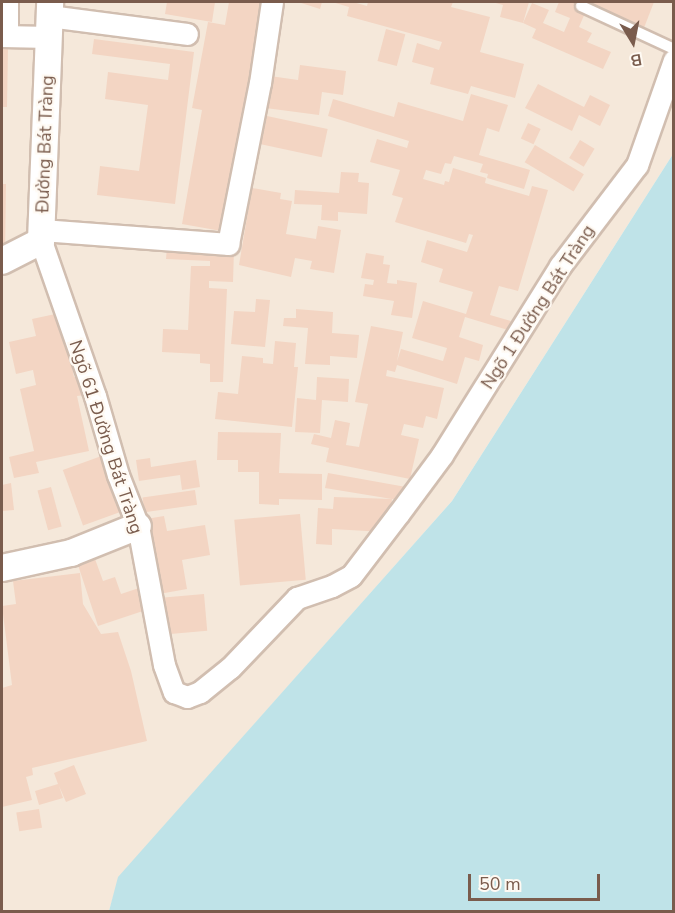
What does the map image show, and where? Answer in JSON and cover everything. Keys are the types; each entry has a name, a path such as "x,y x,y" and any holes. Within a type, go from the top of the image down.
{"street":[{"path":"7,2 4,36 50,18 187,34"},
{"path":"2,261 41,235 228,244 260,83 272,2"},
{"name":"Đường Bát Tràng","path":"41,235 50,18"},
{"name":"Ngõ 1 Đường Bát Tràng","path":"399,513 442,455 560,267 637,165 674,60"},
{"name":"Ngõ 61 Đường Bát Tràng","path":"41,235 95,396 118,475 138,526 164,665 174,692 187,697 200,692 230,668 297,598 332,586 351,576 399,513"},
{"path":"2,568 71,553 138,526"}],"lane":[{"path":"581,6 674,49"}],"shaded area":[{"path":"2,2 673,2 673,154 452,501 119,877 109,911 2,912"}],"water":[{"path":"673,154 673,911 109,911 118,877 452,501"}],"building":[{"path":"167,2 215,2 212,22 165,14"},
{"path":"229,2 268,2 227,232 182,224 202,110 192,108 208,22 225,25"},
{"path":"298,2 322,2 320,9"},
{"path":"332,2 353,2 367,6 368,2 453,2 451,7 490,17 480,52 524,64 515,98 471,86 468,94 430,84 434,68 412,62 417,43 439,50 442,42 347,16 349,7"},
{"path":"492,2 529,2 523,23 500,17 503,5"},
{"path":"559,2 578,2 588,6 579,27 592,33 587,42 611,52 603,69 532,38 536,29 523,23 532,3 549,10 543,23 564,32 570,18 555,12"},
{"path":"592,2 654,2 642,33 588,11"},
{"path":"386,29 405,34 397,66 377,61"},
{"path":"94,39 194,52 175,204 97,195 100,166 139,171 148,105 105,99 108,72 168,80 170,64 92,54"},
{"path":"2,47 8,47 7,107 2,107"},
{"path":"300,65 346,71 343,95 322,92 319,115 258,107 263,75 298,80"},
{"path":"538,84 584,107 590,95 610,105 600,126 579,115 572,131 525,108"},
{"path":"471,94 508,105 499,132 487,128 479,155 530,170 524,189 487,178 488,174 480,172 483,164 454,156 451,164 445,163 441,174 426,170 423,179 444,185 445,181 449,182 453,168 486,178 485,183 529,196 532,186 548,190 518,291 499,286 490,315 511,321 508,330 465,317 459,337 483,345 479,361 465,357 457,384 397,365 395,372 387,370 386,376 444,388 437,419 426,416 423,428 404,424 401,435 419,439 410,479 326,462 329,448 311,444 314,434 331,438 335,420 350,423 346,445 359,447 368,404 355,402 371,326 403,332 397,361 401,349 443,361 447,348 412,338 423,301 466,314 473,292 439,282 443,269 421,262 427,240 467,252 473,235 469,234 466,243 395,222 403,198 392,195 400,170 370,162 377,139 407,148 409,141 328,116 333,99 394,117 398,102 463,121"},
{"path":"267,116 328,129 322,157 261,144"},
{"path":"528,123 541,129 534,144 521,138"},
{"path":"580,140 595,149 584,167 569,158"},
{"path":"535,145 584,174 574,192 525,162"},
{"path":"341,172 359,173 358,182 369,183 367,214 338,212 338,221 321,220 322,205 294,204 295,190 339,193"},
{"path":"2,184 6,184 5,258 2,258"},
{"path":"252,188 281,193 280,199 292,201 286,234 316,239 318,226 341,230 334,273 310,269 312,261 295,258 291,277 239,265"},
{"path":"167,247 234,250 233,282 209,281 209,288 227,289 223,382 210,382 210,364 200,363 200,354 162,352 163,329 188,330 191,266 210,266 210,261 166,259"},
{"path":"366,253 384,256 383,264 390,265 387,283 397,284 397,280 417,283 412,318 391,315 394,301 363,296 365,284 373,285 374,280 361,278"},
{"path":"256,299 270,300 265,347 231,344 234,311 255,312"},
{"path":"296,309 333,312 332,333 359,335 357,358 330,356 330,365 305,364 308,328 283,326 284,318 296,318"},
{"path":"60,313 75,361 71,362 74,377 80,376 85,395 77,396 89,451 36,462 39,473 14,478 9,457 34,451 20,389 36,385 33,370 16,374 9,342 36,336 32,319"},
{"path":"275,341 296,343 294,367 298,367 292,427 215,419 218,392 238,394 242,356 263,358 263,363 273,364"},
{"path":"317,377 349,379 348,402 322,400 320,433 295,432 297,398 316,400"},
{"path":"218,432 281,433 279,473 322,474 322,500 279,499 279,505 259,504 259,472 238,472 238,460 217,460"},
{"path":"107,454 127,509 83,526 63,470"},
{"path":"150,458 151,467 196,460 200,487 182,490 180,475 139,481 136,460"},
{"path":"328,473 406,487 404,501 325,488"},
{"path":"11,483 14,510 2,511 2,485"},
{"path":"51,487 62,527 48,530 37,491"},
{"path":"195,490 197,505 145,512 143,497"},
{"path":"334,497 392,499 391,511 385,511 384,532 332,529 332,545 316,544 318,508 333,509"},
{"path":"300,514 306,580 240,586 234,520"},
{"path":"164,516 167,531 205,525 210,555 182,560 187,589 159,594 146,519"},
{"path":"95,559 103,581 115,577 121,594 145,586 152,608 98,626 78,565"},
{"path":"80,573 83,604 101,634 118,632 131,671 147,741 32,768 33,775 26,777 32,800 2,807 2,688 12,685 2,606 16,604 13,581"},
{"path":"204,594 207,631 167,634 164,597"},
{"path":"74,765 86,794 66,802 59,786 63,798 39,805 35,791 58,784 54,773"},
{"path":"39,809 42,828 19,831 16,813"}]}
